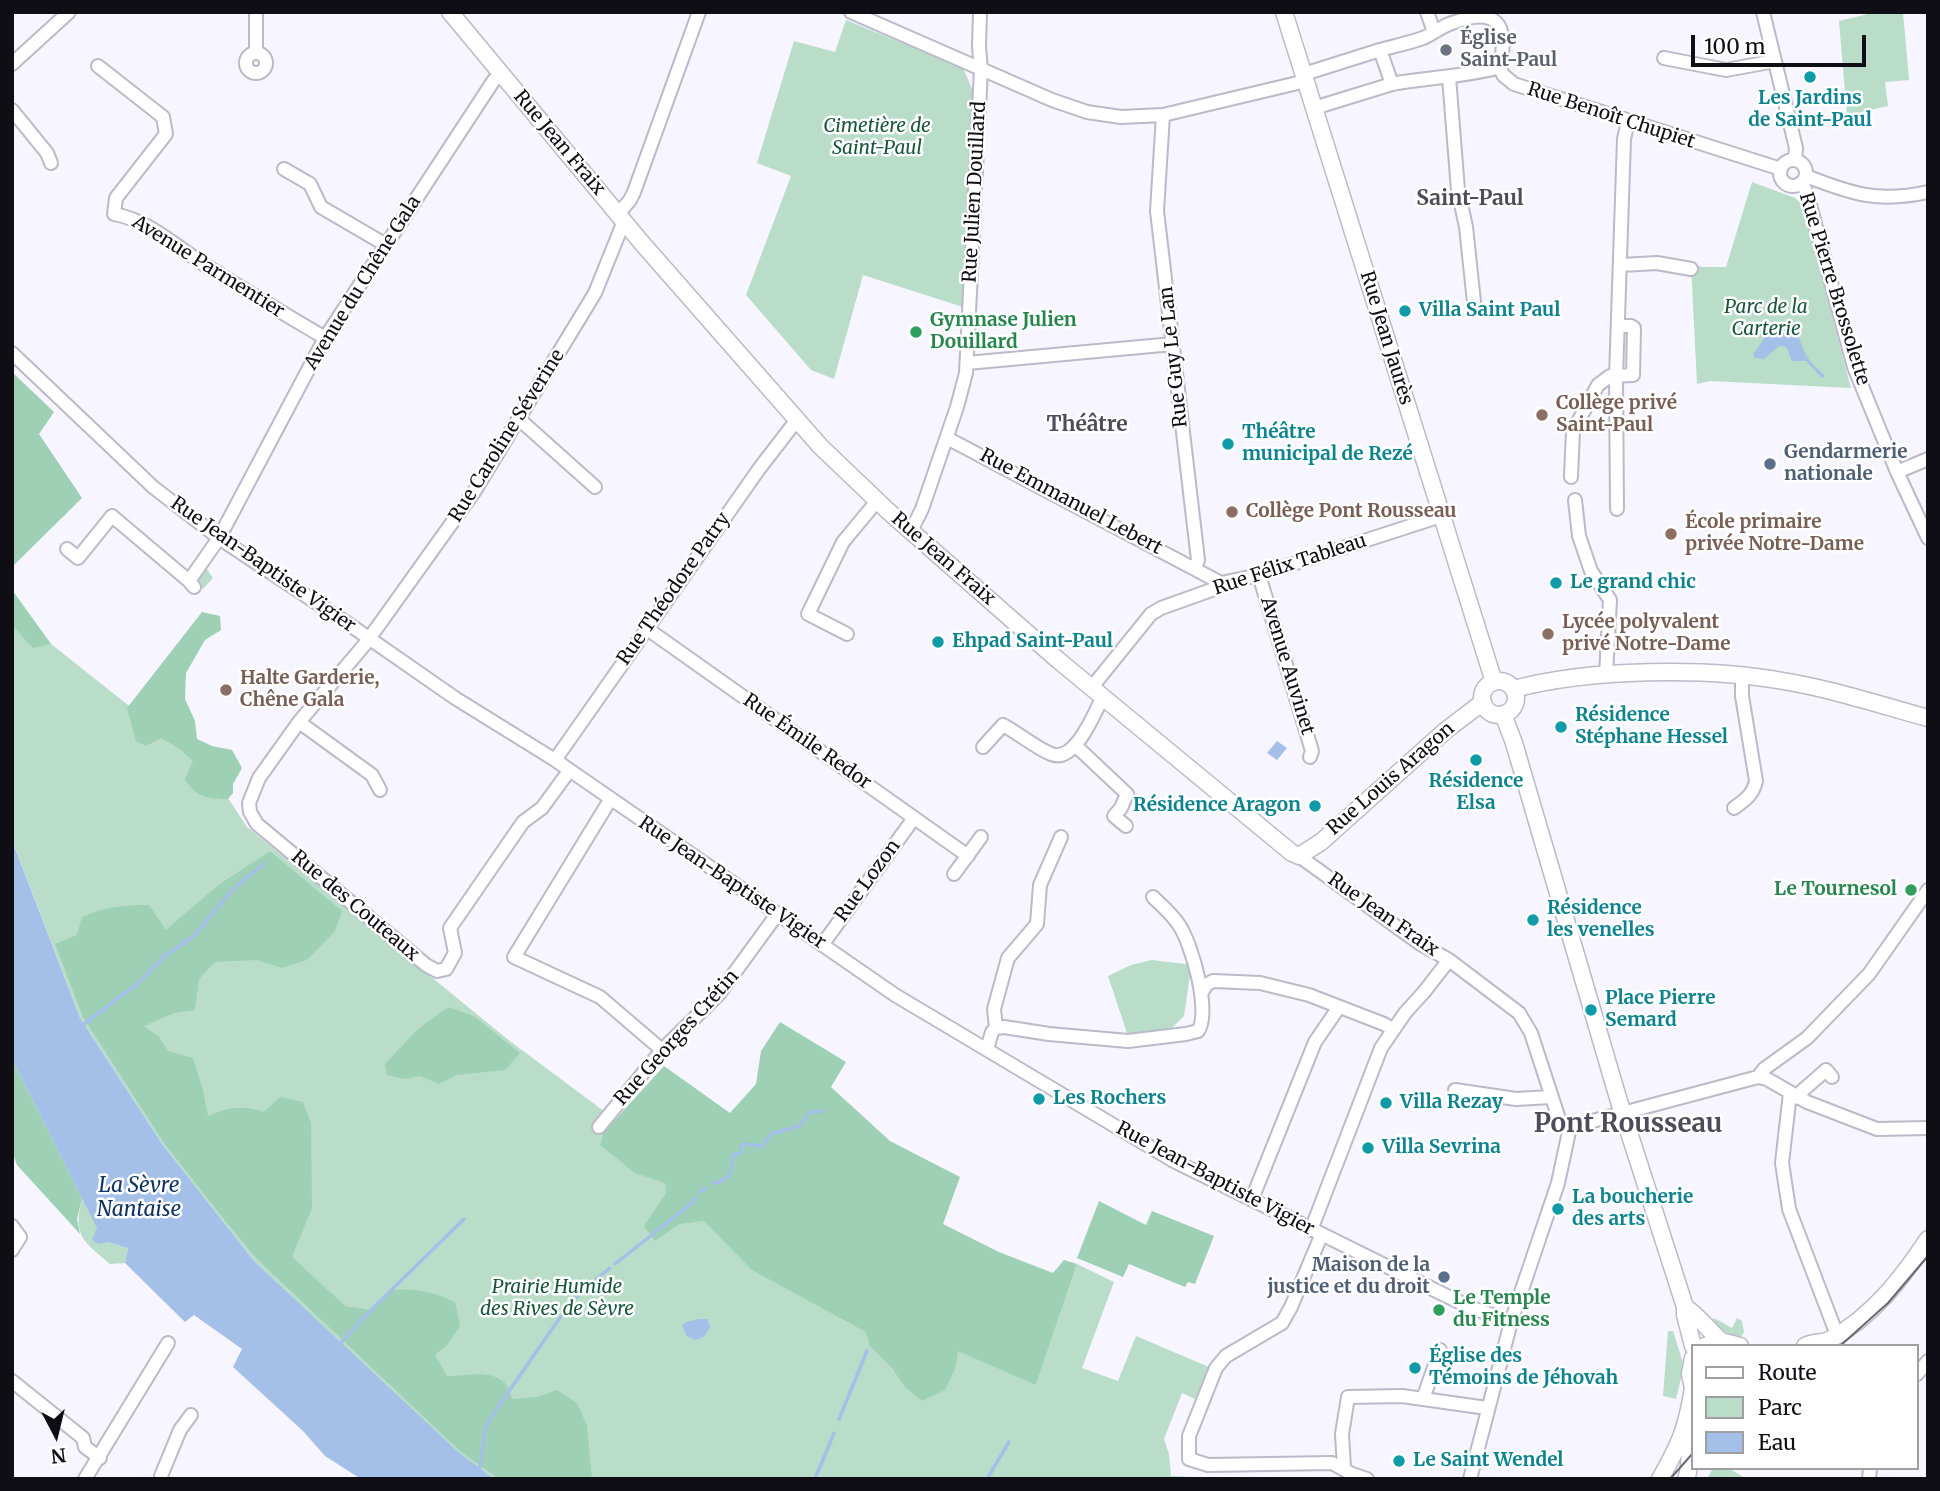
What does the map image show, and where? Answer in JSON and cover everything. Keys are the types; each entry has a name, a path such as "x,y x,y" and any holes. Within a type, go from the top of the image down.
{"street":[{"path":"12,64 69,12"},
{"path":"256,12 256,52"},
{"name":"Rue Jean Fraix","path":"450,12 621,218 820,446 877,501 1097,692 1292,853 1419,943 1449,960 1511,1007 1524,1019 1531,1034 1561,1125 1570,1127"},
{"name":"Rue Caroline Séverine","path":"369,638 474,492 595,293 699,12"},
{"path":"851,12 1052,100 1087,112 1121,117 1163,115 1305,77 1380,50 1423,38 1468,18 1486,17 1495,21 1503,30 1505,39 1500,67 1477,73 1392,84 1314,108"},
{"name":"Rue Julien Douillard","path":"911,531 922,509 960,400 967,363 981,69 980,12"},
{"name":"Rue Jean Jaurès","path":"1284,12 1494,682"},
{"path":"1427,12 1434,32"},
{"path":"1763,12 1796,148 1795,160"},
{"path":"1380,50 1392,84"},
{"path":"1664,58 1726,70 1775,61"},
{"name":"Avenue Parmentier","path":"98,66 163,117 166,134 116,198 114,214 131,217 152,228 325,338"},
{"name":"Rue Benoît Chupiet","path":"1500,67 1503,75 1514,85 1781,169"},
{"name":"Avenue du Chêne Gala","path":"67,549 78,558 112,516 191,584 219,538 325,338 494,80 502,74"},
{"path":"1449,77 1458,190 1466,227 1474,302"},
{"path":"12,110 47,153 51,163"},
{"name":"Rue Guy Le Lan","path":"1163,115 1157,211 1185,461 1194,514 1198,561 1195,568"},
{"path":"1571,477 1573,431 1598,385 1604,379 1633,375 1634,328 1618,326 1624,139 1628,121"},
{"path":"1804,179 1805,168 1795,160 1789,161 1781,169 1782,179 1793,186 1804,179 1873,197 1928,192"},
{"path":"284,169 310,184 321,207 386,245"},
{"name":"Rue Pierre Brossolette","path":"1804,179 1854,367 1897,472 1928,538"},
{"path":"1621,265 1657,263 1691,269"},
{"path":"967,363 1173,344"},
{"name":"Rue Jean-Baptiste Vigier","path":"12,353 153,487 219,538 455,698 555,761 917,1008 1171,1160 1467,1306 1511,1322"},
{"path":"1616,377 1617,509"},
{"path":"519,419 595,487"},
{"name":"Rue Théodore Patry","path":"555,761 646,628 796,421"},
{"name":"Rue Emmanuel Lebert","path":"947,438 1195,568"},
{"path":"1897,472 1928,459"},
{"path":"1575,500 1579,536 1591,571 1610,600 1606,676"},
{"path":"847,634 808,614 843,542 877,501"},
{"name":"Rue Félix Tableau","path":"1076,746 1097,692 1155,611 1217,588 1220,583 1259,575 1441,516"},
{"path":"1195,568 1220,583"},
{"name":"Avenue Auvinet","path":"1259,575 1312,751 1310,757"},
{"name":"Rue Émile Redor","path":"646,628 968,856"},
{"name":"Rue des Couteaux","path":"369,638 299,722 253,789 249,803 253,818 426,965 437,971 446,969 455,953 450,928 523,822 542,808 569,771"},
{"path":"1514,689 1557,680 1606,676 1677,673 1742,676 1807,686 1928,718"},
{"path":"1734,808 1748,798 1756,781 1742,696 1742,676"},
{"path":"1494,682 1507,682 1514,689 1515,704 1503,714 1490,712 1483,702 1485,690 1494,682"},
{"name":"Rue Louis Aragon","path":"1299,856 1321,842 1445,731 1483,702"},
{"path":"1503,714 1685,1307 1692,1344"},
{"path":"299,722 372,775 380,790"},
{"path":"983,747 1003,725 1052,755 1062,755 1076,746 1128,794 1114,816 1126,826"},
{"path":"610,800 514,957 600,997 662,1050"},
{"name":"Rue Lozon","path":"822,945 914,818"},
{"path":"954,874 981,837"},
{"path":"987,1049 992,1032 996,1028 995,1009 1008,958 1037,924 1040,885 1061,837"},
{"path":"1758,1077 1764,1069 1807,1038 1869,974 1927,892"},
{"path":"996,1028 1018,1028 1049,1034 1128,1041 1198,1031 1202,1024 1200,994 1188,942 1179,924 1153,897"},
{"name":"Rue Georges Crétin","path":"599,1127 662,1050 719,994 778,913"},
{"path":"1367,1479 1332,1463 1208,1465 1189,1459 1189,1436 1216,1368 1226,1356 1282,1322 1291,1307 1381,1048 1392,1029 1449,960"},
{"path":"1200,994 1206,985 1213,981 1260,983 1309,995 1392,1029"},
{"path":"1252,1199 1315,1042 1339,1007"},
{"path":"1829,1342 1788,1209 1782,1163 1794,1096 1826,1070 1832,1077"},
{"path":"1470,1479 1511,1322 1558,1183 1570,1127 1758,1077 1767,1079 1794,1096 1877,1129 1928,1128"},
{"path":"1455,1090 1516,1099 1551,1097"},
{"path":"12,1226 20,1237 12,1250"},
{"path":"1808,1344 1829,1342 1855,1323 1882,1299 1912,1264 1928,1239"},
{"path":"1685,1307 1694,1312 1713,1343"},
{"path":"85,1479 169,1343"},
{"path":"1423,1399 1440,1350"},
{"path":"1692,1364 1692,1383"},
{"path":"12,1381 83,1438 85,1447 100,1458"},
{"path":"1660,1479 1676,1451 1688,1420 1692,1394"},
{"path":"1345,1470 1342,1434 1348,1397 1389,1396 1487,1408"},
{"path":"163,1478 180,1430 191,1415"},
{"path":"1686,1479 1692,1440"}],"green space":[{"path":"1868,12 1903,12 1909,80 1885,82 1888,106 1861,112 1862,125 1848,128 1839,21"},
{"name":"Cimetière de Saint-Paul","path":"846,20 963,68 973,91 963,307 863,275 834,379 811,370 746,295 791,176 757,163 794,41 835,52"},
{"name":"Parc de la Carterie","path":"1752,182 1795,198 1802,204 1851,388 1710,381 1697,384 1691,265 1726,267"},
{"path":"12,372 54,412 39,434 82,498 12,567"},
{"path":"207,569 213,578 203,589 199,587 198,577"},
{"name":"Prairie Humide des Rives de Sèvre","path":"12,590 51,644 209,769 247,827 511,1042 659,1152 1036,1385 1077,1264 1114,1282 1082,1368 1118,1381 1136,1336 1209,1367 1195,1399 1182,1393 1164,1439 1169,1454 1171,1476 1246,1479 494,1479 457,1452 254,1261 162,1144 80,1018 12,839"},
{"path":"12,590 51,644 33,648 12,625"},
{"path":"202,612 220,616 221,630 205,640 186,673 185,699 195,721 197,739 212,746 232,750 242,768 228,799 209,798 188,785 185,779 193,761 180,749 161,738 146,746 136,741 127,708"},
{"path":"270,851 342,911 335,931 307,960 282,968 257,960 215,962 199,979 195,1010 174,1013 144,1026 159,1037 168,1051 193,1058 208,1116 236,1108 264,1112 280,1097 303,1102 311,1123 312,1208 292,1257 345,1306 370,1310 390,1290 400,1289 424,1291 455,1302 460,1326 447,1345 435,1355 447,1376 485,1374 505,1383 513,1399 537,1397 557,1390 577,1403 587,1426 592,1479 499,1479 461,1452 257,1259 164,1143 83,1017 55,944 77,935 82,917 114,907 149,905 166,930 217,886"},
{"path":"1152,960 1185,964 1192,961 1184,1016 1171,1029 1128,1036 1108,976 1131,965"},
{"path":"448,1007 474,1016 520,1053 505,1070 456,1075 439,1084 420,1076 405,1079 387,1075 385,1064 418,1029"},
{"path":"780,1022 846,1062 831,1087 890,1141 960,1177 943,1224 999,1252 1053,1273 1064,1260 1077,1264 1036,1385 958,1351 955,1369 945,1390 922,1401 905,1387 892,1368 870,1346 866,1332 752,1270 704,1221 679,1224 655,1241 644,1226 666,1193 665,1183 635,1173 600,1145 604,1132 664,1066 730,1113 756,1084 761,1051"},
{"path":"12,1059 82,1198 77,1219 80,1234 17,1165 12,1151"},
{"path":"82,1198 107,1242 128,1248 125,1263 110,1264 86,1243 79,1221"},
{"path":"1099,1201 1146,1225 1152,1211 1214,1236 1195,1284 1188,1282 1185,1287 1129,1264 1123,1277 1077,1258"},
{"path":"1714,1318 1732,1328 1737,1318 1742,1321 1744,1332 1740,1339 1710,1324"},
{"path":"1668,1331 1673,1331 1684,1366 1676,1399 1663,1396"},
{"path":"1712,1470 1731,1470 1747,1479 1707,1479"}],"water":[{"path":"1784,324 1794,330 1808,358 1825,376 1822,378 1806,361 1792,361 1787,348 1783,346 1779,346 1764,359 1755,358 1753,354 1769,331"},
{"path":"1277,741 1287,748 1277,760 1267,753"},
{"name":"La Sèvre Nantaise","path":"12,840 80,1018 162,1144 254,1261 457,1451 494,1479 361,1479 325,1456 303,1431 233,1367 242,1349 194,1315 185,1322 125,1263 128,1248 107,1242 98,1244 92,1240 97,1228 12,1059"},
{"path":"707,1319 710,1327 704,1337 695,1340 687,1336 682,1326 686,1322"}],"waterway":[{"path":"80,1027 137,984 165,956 194,936 233,889 264,864"},
{"path":"713,1183 730,1175 733,1155 741,1153 743,1144 762,1146 771,1134 799,1126 810,1112 823,1111"},
{"path":"699,1192 706,1188"},
{"path":"615,1264 696,1197"},
{"path":"340,1344 464,1219"},
{"path":"478,1479 489,1420 568,1306 610,1268"},
{"path":"839,1419 867,1351"},
{"path":"815,1479 834,1433"},
{"path":"987,1479 1009,1442"}],"tram line":[{"path":"1842,1344 1888,1303 1928,1256"},
{"path":"1670,1479 1692,1454"}],"place":[{"name":"Église Saint-Paul","path":"1446,50"},
{"name":"Les Jardins de Saint-Paul","path":"1810,77"},
{"name":"Villa Saint Paul","path":"1405,311"},
{"name":"Gymnase Julien Douillard","path":"916,332"},
{"name":"Collège privé Saint-Paul","path":"1542,415"},
{"name":"Théâtre municipal de Rezé","path":"1228,444"},
{"name":"Gendarmerie nationale","path":"1770,464"},
{"name":"Collège Pont Rousseau","path":"1232,512"},
{"name":"École primaire privée Notre-Dame","path":"1671,534"},
{"name":"Le grand chic","path":"1556,583"},
{"name":"Lycée polyvalent privé Notre-Dame","path":"1548,634"},
{"name":"Ehpad Saint-Paul","path":"938,642"},
{"name":"Halte Garderie, Chêne Gala","path":"226,690"},
{"name":"Résidence Stéphane Hessel","path":"1561,727"},
{"name":"Résidence Elsa","path":"1476,760"},
{"name":"Résidence Aragon","path":"1315,806"},
{"name":"Le Tournesol","path":"1911,890"},
{"name":"Résidence les venelles","path":"1533,920"},
{"name":"Place Pierre Semard","path":"1591,1010"},
{"name":"Les Rochers","path":"1039,1099"},
{"name":"Villa Rezay","path":"1386,1103"},
{"name":"Villa Sevrina","path":"1368,1148"},
{"name":"La boucherie des arts","path":"1558,1209"},
{"name":"Maison de la justice et du droit","path":"1444,1277"},
{"name":"Le Temple du Fitness","path":"1439,1310"},
{"name":"Église des Témoins de Jéhovah","path":"1415,1368"},
{"name":"Le Saint Wendel","path":"1399,1461"}],"district":[{"name":"Saint-Paul","path":"1470,199"},
{"name":"Théâtre","path":"1087,425"},
{"name":"Pont Rousseau","path":"1628,1125"}]}
